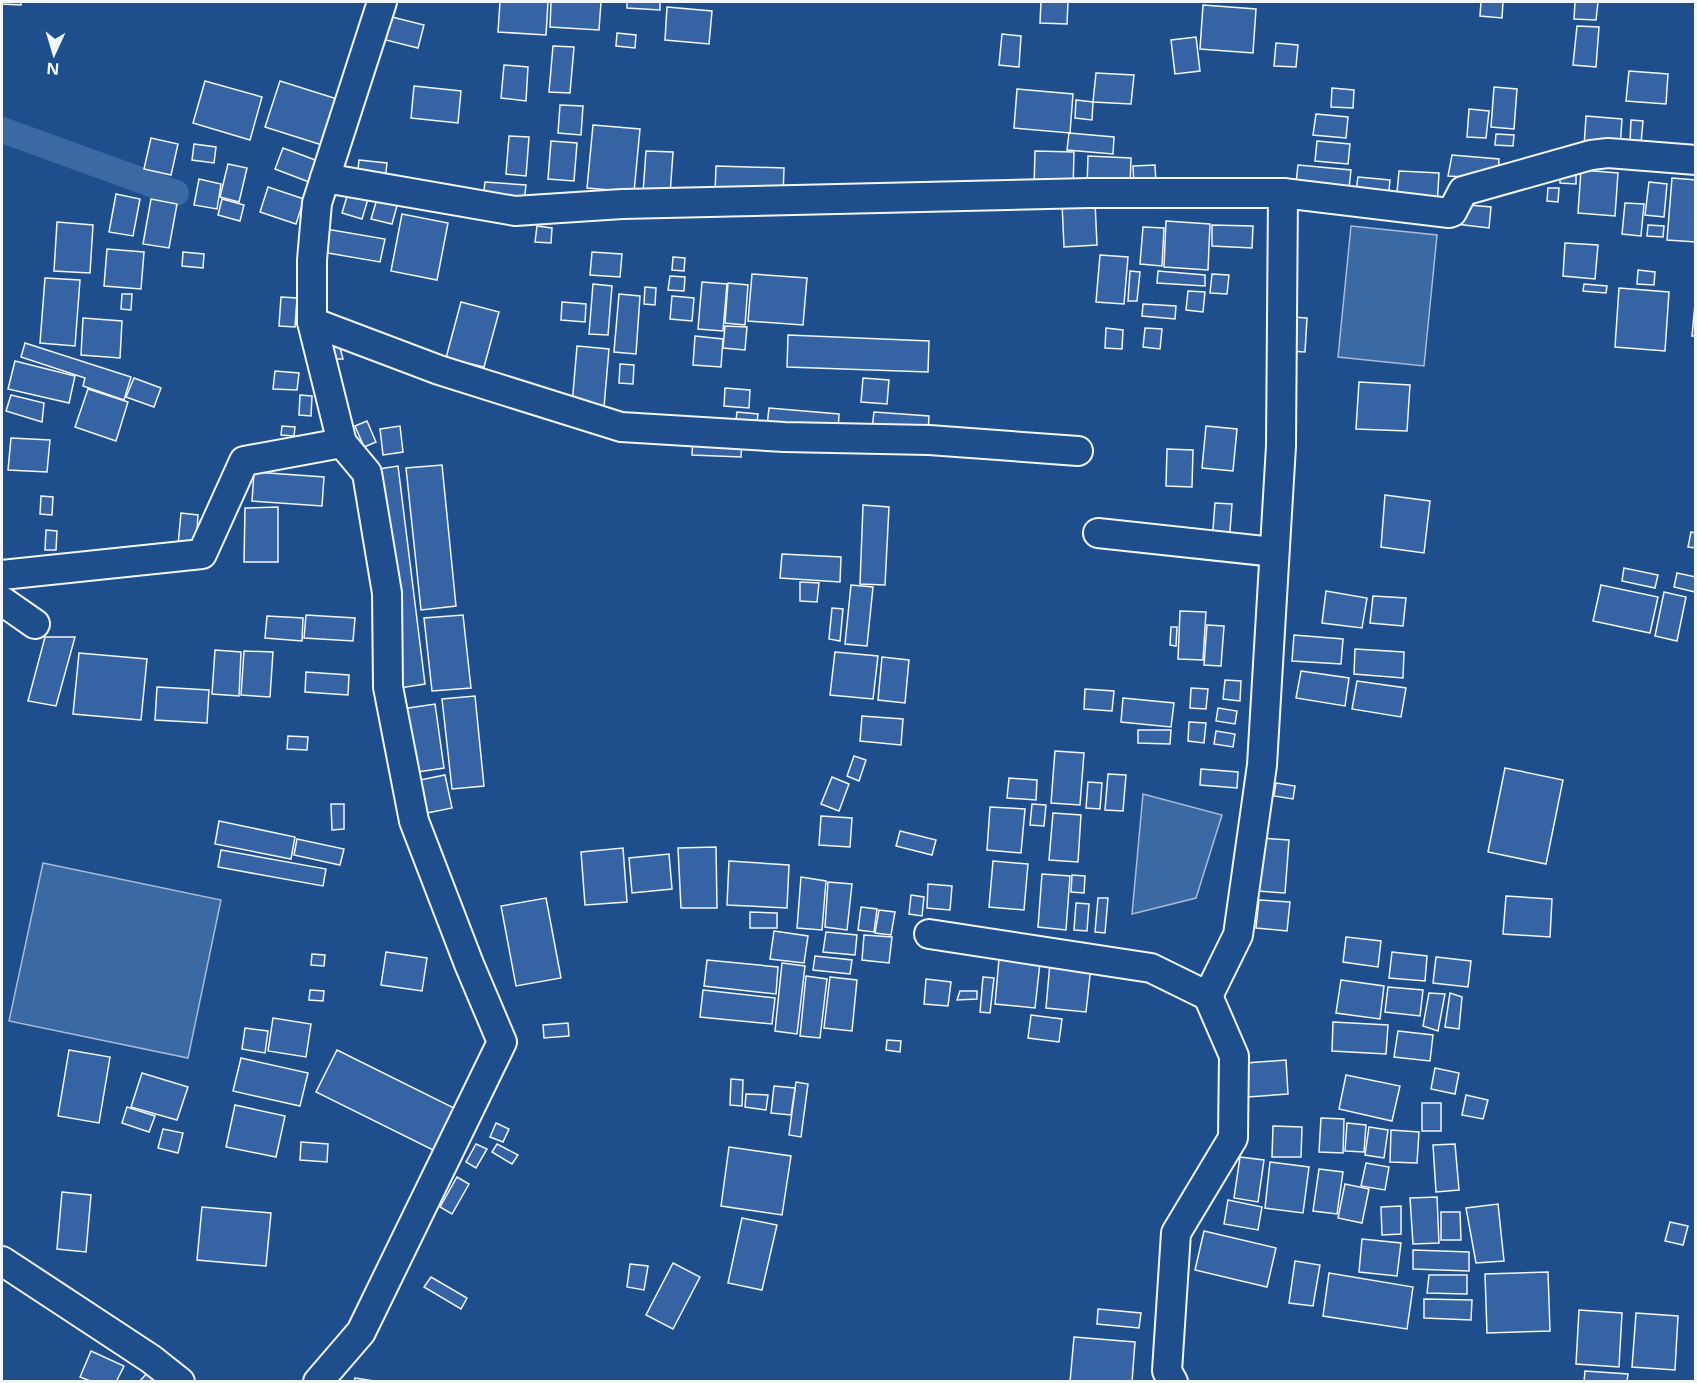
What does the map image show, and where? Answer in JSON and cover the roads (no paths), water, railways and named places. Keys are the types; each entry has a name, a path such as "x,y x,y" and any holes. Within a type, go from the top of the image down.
{"street":[{"path":"318,1382 361,1332 502,1042 469,964 414,821 388,687 387,593 367,472 342,443 312,322 312,260 316,203 382,2"},
{"path":"325,178 515,211 622,204 1089,193 1283,193 1449,213 1452,212 1463,191 1600,153 1695,160"},
{"path":"1208,996 1238,934 1262,765 1281,446 1283,193"},
{"path":"312,322 439,370 621,426 784,437 929,440 1078,451"},
{"path":"2,575 202,554 244,461 342,443"},
{"path":"1098,533 1274,552"},
{"path":"2,601 35,624"},
{"path":"929,934 1151,968 1208,996 1234,1056 1233,1138 1176,1233 1164,1378"},
{"path":"2,1261 151,1359 180,1382"}],"water":[{"path":"1351,226 1437,235 1424,366 1338,357"},
{"path":"1143,794 1222,815 1196,898 1132,914"},
{"path":"43,863 221,900 188,1058 9,1021"}],"waterway":[{"path":"2,130 176,193"}]}
